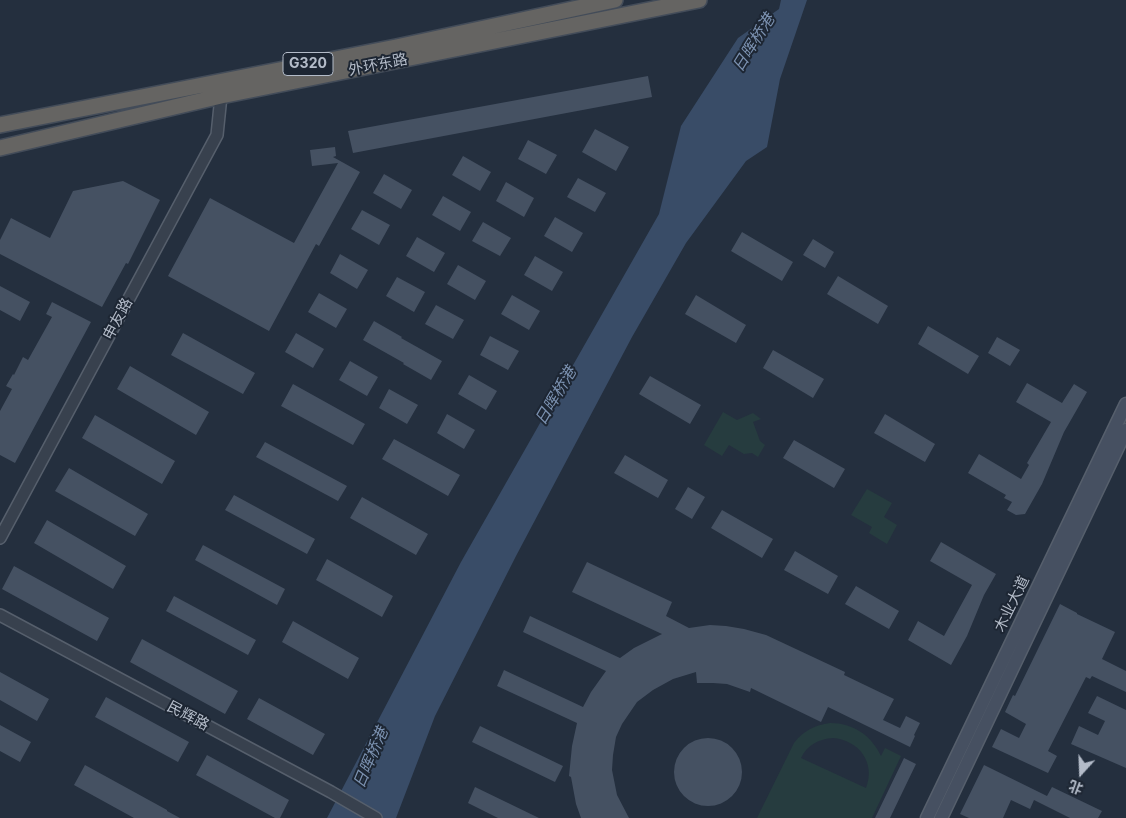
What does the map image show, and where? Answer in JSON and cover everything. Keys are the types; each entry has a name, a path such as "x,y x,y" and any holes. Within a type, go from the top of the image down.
{"highway":[{"name":"外环东路","path":"0,125 396,47 615,0"},
{"name":"外环东路","path":"0,148 221,96 699,0"}],"main road":[{"name":"木业大道","path":"927,818 1126,404"},
{"name":"木业大道","path":"941,818 1126,430"}],"street":[{"name":"申友路","path":"0,538 217,135 221,96"},
{"name":"民辉路","path":"0,615 376,818"}],"green space":[{"path":"723,412 737,420 753,413 761,419 753,422 760,441 765,445 758,457 752,453 744,454 729,445 722,456 704,445"},
{"path":"867,489 892,503 884,517 897,525 887,544 869,533 872,527 851,515"},
{"path":"825,724 846,725 854,728 867,736 881,756 885,748 901,756 872,818 757,818 794,743 805,732","holes":["833,738 851,743 863,754 869,770 866,788 801,758 810,746 818,741"]}],"water":[{"name":"日晖桥港","path":"781,0 807,0 780,79 767,147 746,161 686,243 632,337 516,556 435,716 396,818 327,818 461,562 659,214 681,126 738,38 779,9"}],"building":[{"path":"648,76 652,97 353,153 348,131"},
{"path":"595,129 629,147 616,171 582,152"},
{"path":"528,140 557,155 546,174 518,159"},
{"path":"335,147 336,156 333,157 360,172 319,246 316,244 269,331 168,276 210,198 294,243 338,163 312,166 310,150"},
{"path":"463,156 491,172 480,191 452,175"},
{"path":"384,174 412,190 401,209 373,193"},
{"path":"578,178 606,193 595,212 567,197"},
{"path":"123,181 160,200 128,264 126,263 102,307 0,254 0,240 11,218 50,238 73,191"},
{"path":"506,182 534,198 524,217 496,201"},
{"path":"443,196 471,212 460,231 432,215"},
{"path":"362,210 390,225 379,245 351,229"},
{"path":"555,217 583,233 572,252 544,236"},
{"path":"483,222 511,238 500,256 472,241"},
{"path":"742,232 793,262 782,281 731,251"},
{"path":"417,237 445,253 434,272 406,256"},
{"path":"813,239 834,252 825,268 803,255"},
{"path":"340,254 368,270 357,289 330,273"},
{"path":"535,256 563,272 552,291 524,275"},
{"path":"458,265 486,281 475,300 447,284"},
{"path":"838,276 888,306 878,324 827,294"},
{"path":"397,277 425,292 414,312 386,296"},
{"path":"0,286 30,302 20,321 0,310"},
{"path":"319,293 347,309 336,328 308,312"},
{"path":"512,295 540,311 529,330 501,314"},
{"path":"696,295 746,325 736,343 685,314"},
{"path":"52,302 91,322 15,463 0,455 0,411 12,389 6,386 23,357 28,360 52,317 46,314"},
{"path":"436,305 464,320 453,339 425,324"},
{"path":"374,321 442,361 431,380 363,340"},
{"path":"928,326 979,356 968,374 918,344"},
{"path":"183,333 255,373 243,394 171,355"},
{"path":"296,333 324,349 313,368 285,352"},
{"path":"490,336 519,351 508,370 480,355"},
{"path":"997,337 1020,350 1010,366 988,353"},
{"path":"773,350 824,379 813,398 763,368"},
{"path":"350,361 378,377 367,396 339,380"},
{"path":"130,366 209,412 196,435 117,389"},
{"path":"469,375 497,391 486,410 458,394"},
{"path":"650,376 701,405 690,424 639,394"},
{"path":"1027,383 1062,403 1074,384 1087,392 1064,432 1042,484 1025,514 1016,515 1007,510 1012,502 1004,498 1006,495 968,473 979,454 1021,479 1029,465 1027,463 1051,422 1016,402"},
{"path":"293,384 365,424 353,445 281,406"},
{"path":"389,389 418,405 407,424 379,408"},
{"path":"447,414 475,430 464,449 437,433"},
{"path":"885,414 935,444 925,462 874,433"},
{"path":"95,415 175,461 162,484 82,438"},
{"path":"394,439 460,475 448,496 382,459"},
{"path":"794,440 845,469 834,488 783,458"},
{"path":"265,442 347,486 338,501 256,457"},
{"path":"625,455 668,480 658,498 614,473"},
{"path":"69,468 148,514 135,536 55,491"},
{"path":"688,487 705,497 692,519 675,509"},
{"path":"234,495 315,539 307,554 225,510"},
{"path":"362,497 428,534 416,555 350,518"},
{"path":"722,510 773,539 762,558 711,528"},
{"path":"47,520 126,566 113,589 34,543"},
{"path":"941,542 996,574 951,665 908,640 918,621 944,636 972,585 930,561"},
{"path":"203,545 285,589 277,605 195,560"},
{"path":"795,551 838,576 828,594 784,570"},
{"path":"327,559 393,596 382,617 316,580"},
{"path":"587,562 672,602 666,616 689,628 710,625 726,626 766,635 845,672 844,675 894,699 883,720 900,728 906,716 920,723 910,747 828,707 821,722 751,688 750,692 727,684 697,683 696,672 673,679 637,702 622,724 616,737 612,770 617,795 629,818 581,818 576,804 571,777 569,776 572,746 577,723 497,686 504,670 583,707 606,671 523,632 530,616 620,658 634,648 662,634 572,592"},
{"path":"14,566 109,618 97,641 2,589"},
{"path":"856,586 899,611 889,629 845,604"},
{"path":"174,596 256,640 248,655 166,611"},
{"path":"1060,604 1115,632 1102,659 1126,671 1126,692 1092,676 1090,679 1086,677 1048,751 1057,756 1048,773 992,747 1001,729 1019,738 1026,724 1005,712 1013,695 1015,696"},
{"path":"293,621 359,658 348,679 282,642"},
{"path":"142,639 238,691 225,714 130,662"},
{"path":"0,672 49,699 37,721 0,700"},
{"path":"1097,696 1126,710 1126,768 1071,744 1079,726 1098,735 1105,721 1088,713"},
{"path":"106,697 189,742 178,762 95,717"},
{"path":"259,698 325,734 313,755 247,719"},
{"path":"0,725 31,742 20,762 0,751"},
{"path":"480,726 563,766 555,782 472,742"},
{"path":"715,738 727,744 736,753 742,765 740,785 732,796 715,806 701,806 684,796 676,785 674,765 684,748 695,740"},
{"path":"207,755 289,800 280,818 275,818 196,775"},
{"path":"904,758 916,764 890,818 875,818"},
{"path":"85,765 180,818 134,818 74,785"},
{"path":"984,765 1047,796 1052,787 1102,811 1098,818 1070,818 1034,800 1030,809 1011,800 1003,818 969,818 960,814"},
{"path":"475,787 539,818 498,818 468,803"}]}
